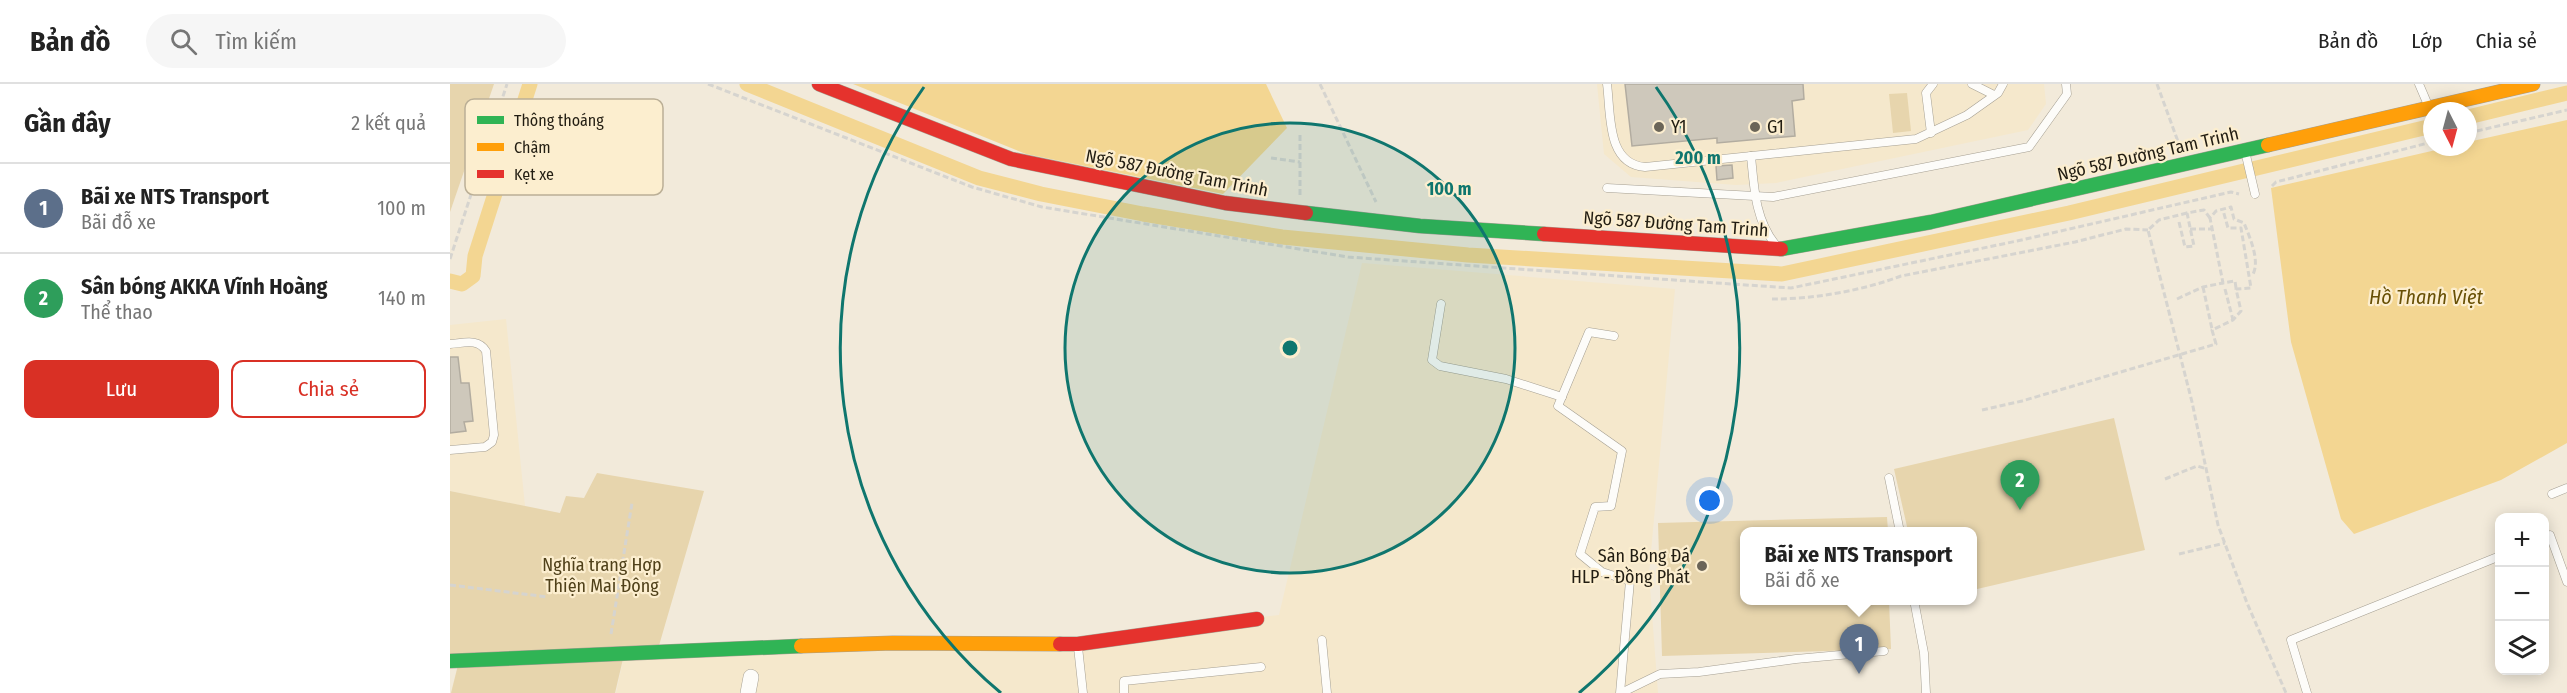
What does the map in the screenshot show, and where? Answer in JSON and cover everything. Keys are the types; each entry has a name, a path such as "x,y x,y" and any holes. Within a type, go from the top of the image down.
{"street":[{"name":"Ngõ 587 Đường Tam Trinh","path":"819,84 1011,159 1225,203 1386,223 1780,249 1931,222 2104,181 2246,153 2423,109"},
{"name":"Ngõ 587 Đường Tam Trinh","path":"2452,102 2533,84"},
{"path":"450,661 747,647 893,643 1078,644 1257,619"},
{"path":"748,693 751,677"}],"lane":[{"path":"1608,84 1614,145 1627,160 1636,166 1906,141 1931,133 1967,114 1994,95 2003,84"},
{"path":"1931,133 1926,93 1933,84"},
{"path":"1972,84 1994,95"},
{"path":"1607,188 1755,198 1773,197 2029,147 2067,94 2066,84"},
{"path":"2419,84 2427,102"},
{"path":"2246,153 2255,194"},
{"path":"1752,156 1755,198 1766,233 1780,249"},
{"path":"1442,304 1432,360 1440,366 1506,379 1562,397"},
{"path":"1614,336 1589,332 1558,406 1622,451 1611,506 1595,507 1580,554 1602,572 1630,580 1621,693"},
{"path":"450,344 475,342 482,345 486,351 494,435 492,442 485,447 450,450"},
{"path":"1889,478 1899,527"},
{"path":"2552,494 2567,488"},
{"path":"2549,535 2567,582"},
{"path":"2307,693 2291,640 2495,558"},
{"path":"1915,605 1924,653 1926,693"},
{"path":"1322,640 1327,693"},
{"path":"1078,644 1083,693"},
{"path":"1621,693 1660,674 1699,672 1796,659 1884,651"},
{"path":"1124,693 1124,681 1261,667"}],"path":[{"path":"502,99 507,84"},
{"path":"1320,84 1386,223"},
{"path":"2157,84 2186,164"},
{"path":"2477,131 2567,111"},
{"path":"1300,132 1300,212"},
{"path":"2272,186 2276,182 2423,144"},
{"path":"1271,158 1300,162"},
{"path":"450,259 471,195"},
{"path":"2210,218 2216,212 2231,207 2234,219 2244,224 2252,246 2255,271 2251,278"},
{"path":"1772,299 1798,299 1828,295 1882,283 1901,276 2126,230 2148,230 2159,220 2204,210 2210,218 2223,283"},
{"path":"2223,210 2228,228 2241,228 2251,278 2251,288 2226,291 2233,320"},
{"path":"2179,222 2185,247 2194,246 2187,213"},
{"path":"2190,229 2212,229"},
{"path":"2148,230 2181,355 2208,470 2218,525 2247,603 2286,693"},
{"path":"2178,298 2203,287 2235,281 2241,311 2233,320 2212,330"},
{"path":"1982,410 2022,401 2216,344 2203,287"},
{"path":"2165,479 2197,466 2204,466 2208,470"},
{"path":"608,654 632,503"},
{"path":"2179,554 2225,543"},
{"path":"450,585 548,597"}],"shaded area":[{"path":"1597,84 2044,84 2046,104 2028,130 1776,183 1736,185 1631,177 1604,154"},
{"path":"1362,263 1675,289 1649,574 1658,693 616,693 625,651 1079,639 1279,615"},
{"path":"506,319 525,506 450,491 450,325"}],"green space":[{"path":"450,84 494,84 489,99 465,99 465,168 450,212"},
{"path":"1907,93 1911,131 1893,133 1889,94"},
{"path":"2114,418 2145,550 1977,589 1977,527 1907,527 1894,469"},
{"name":"Nghĩa trang Hợp Thiện Mai Động","path":"597,473 704,491 658,649 450,656 450,491 560,513 566,496 584,498"},
{"name":"Sân Bóng Đá HLP - Đồng Phát","path":"1887,517 1888,527 1740,527 1740,605 1889,605 1891,649 1662,656 1658,523"},
{"path":"623,659 615,693 451,693 458,665"}],"water":[{"path":"853,84 1266,84 1287,128 1223,194 1026,154"},
{"name":"Hồ Thanh Việt","path":"2567,120 2567,443 2501,480 2354,534 2341,519 2291,342 2271,188 2423,153 2423,156 2477,156 2477,140"}],"building":[{"path":"1625,84 1803,84 1804,99 1792,101 1795,136 1717,143 1717,138 1632,146"},
{"path":"1732,165 1733,178 1717,180 1716,166"},
{"path":"450,357 458,357 461,383 469,383 473,421 464,422 466,431 450,433"}],"waterway":[{"path":"525,99 530,84"},
{"path":"747,84 979,178 1041,194 1143,214 1282,237 1468,255 1782,274 2069,213 2423,128"},
{"path":"2477,115 2567,93"},
{"path":"450,281 462,284 473,276 475,256 495,195"}],"traffic: fast":[{"path":"1781,249 1931,222 2268,145"},
{"path":"1306,213 1420,226 1544,234"},
{"path":"450,661 801,646"}],"traffic: slow":[{"path":"2268,145 2533,84"},
{"path":"801,646 893,643 1060,644"}],"traffic: jam":[{"path":"819,84 1011,159 1225,203 1306,213"},
{"path":"1544,234 1781,249"},
{"path":"1060,644 1078,644 1257,619"}],"place":[{"name":"Y1","path":"1659,127"},
{"name":"G1","path":"1755,127"},
{"name":"Sân bóng AKKA Vĩnh Hoàng","path":"2020,510"},
{"name":"Sân Bóng Đá HLP - Đồng Phát","path":"1702,566"},
{"name":"Bãi xe NTS Transport","path":"1859,674"}]}
